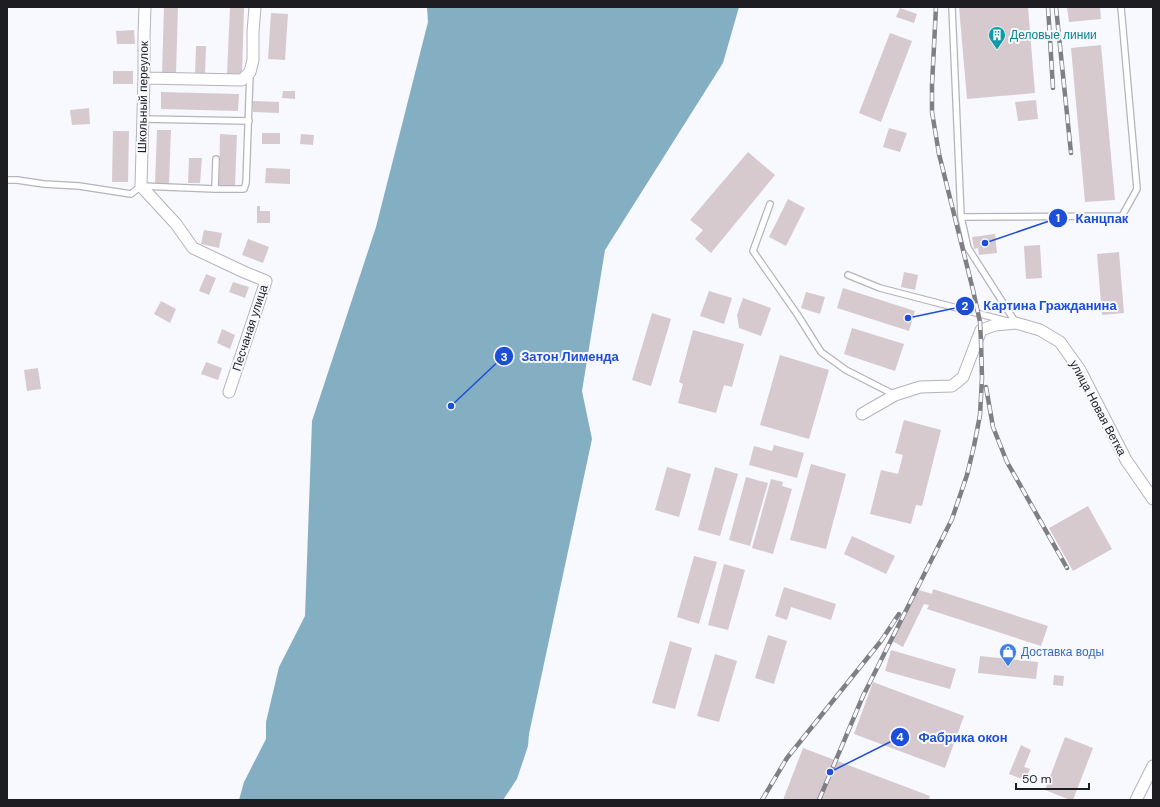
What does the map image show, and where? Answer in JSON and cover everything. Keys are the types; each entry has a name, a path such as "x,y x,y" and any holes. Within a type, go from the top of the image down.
{"street":[{"name":"Школьный переулок","path":"141,186 145,7"},
{"path":"144,78 242,80 250,72 253,60 255,7"},
{"name":"Песчаная улица","path":"141,186 176,224 193,248 244,272 266,280 229,392"},
{"name":"улица Новая Ветка","path":"862,414 895,395 920,387 952,386 963,377 981,330 995,324 1016,323 1040,330 1060,342 1080,370 1126,460 1153,498"},
{"path":"1136,800 1153,766"}],"lane":[{"path":"952,7 961,217 968,248 1016,323"},
{"path":"961,217 1122,216 1137,189 1121,7"},
{"path":"7,180 79,186 131,194 141,186 244,189 246,183 250,72"},
{"path":"143,119 249,121"},
{"path":"215,189 216,159"},
{"path":"770,204 753,251 797,314 821,352 846,370 895,395"},
{"path":"848,275 880,288 1016,323"}],"water":[{"path":"427,7 739,7 723,63 605,250 582,391 592,439 529,734 528,746 517,779 503,800 239,800 244,782 266,739 266,722 279,667 305,616 312,421 376,227 428,22"}],"building":[{"path":"164,7 178,7 176,74 162,74"},
{"path":"230,7 244,7 242,75 227,74"},
{"name":"Деловые линии","path":"959,7 1028,7 1035,93 967,99"},
{"path":"1067,7 1100,7 1101,19 1069,22"},
{"path":"900,8 917,14 914,23 896,17"},
{"path":"271,13 288,14 285,60 268,59"},
{"path":"134,30 135,44 117,44 116,31"},
{"path":"890,33 912,41 881,122 859,113"},
{"path":"1101,45 1115,200 1085,202 1071,48"},
{"path":"196,46 206,46 205,75 195,75"},
{"path":"113,71 133,71 133,84 113,84"},
{"path":"283,91 295,91 295,99 282,98"},
{"path":"161,92 239,94 238,111 161,109"},
{"path":"1036,100 1038,119 1018,121 1015,102"},
{"path":"253,101 279,102 279,113 253,112"},
{"path":"89,108 90,124 72,125 70,110"},
{"path":"889,128 907,133 900,152 883,147"},
{"path":"157,130 171,130 169,184 155,184"},
{"path":"113,131 129,131 128,182 112,182"},
{"path":"262,133 280,133 280,144 262,144"},
{"path":"220,134 237,135 235,186 219,185"},
{"path":"301,134 314,135 313,145 300,144"},
{"path":"748,152 775,175 711,253 695,239 703,230 690,220"},
{"path":"189,158 202,158 200,183 188,183"},
{"path":"266,168 290,169 290,184 265,183"},
{"path":"788,199 805,208 786,246 769,237"},
{"path":"257,206 260,206 260,211 270,211 270,223 257,223"},
{"path":"204,230 222,233 219,248 201,244"},
{"path":"995,234 997,253 979,255 978,248 974,249 972,237"},
{"path":"248,239 269,247 263,263 242,255"},
{"path":"1040,245 1042,278 1026,279 1024,246"},
{"path":"1119,252 1124,313 1102,315 1097,254"},
{"path":"904,272 918,275 915,290 901,287"},
{"path":"206,274 216,278 209,295 199,291"},
{"path":"233,282 249,287 245,298 229,292"},
{"path":"843,288 915,311 909,331 837,308"},
{"path":"709,291 732,298 724,324 700,316"},
{"path":"806,292 825,297 820,314 801,308"},
{"path":"743,298 771,308 761,336 739,328 737,315"},
{"path":"161,301 176,309 170,323 154,314"},
{"path":"652,313 671,319 651,386 632,380"},
{"path":"852,328 904,344 895,371 844,354"},
{"path":"222,329 235,335 230,349 217,343"},
{"path":"693,330 744,344 732,387 724,385 716,413 678,403 683,384 679,382"},
{"path":"780,355 829,370 809,439 760,425"},
{"path":"206,362 222,368 218,380 201,374"},
{"path":"38,368 41,389 27,391 24,370"},
{"path":"904,420 941,430 922,506 916,505 911,524 870,514 881,470 898,474 903,455 895,453"},
{"path":"774,445 804,453 797,478 749,465 754,446 772,451"},
{"path":"811,464 846,474 826,549 790,540"},
{"path":"667,467 691,474 679,517 655,510"},
{"path":"715,467 738,474 720,536 698,530"},
{"path":"746,477 768,483 750,546 729,540"},
{"path":"771,479 783,482 782,486 792,489 773,554 752,548"},
{"path":"1088,506 1112,549 1073,571 1049,528"},
{"path":"852,536 895,556 886,574 844,554"},
{"path":"694,556 717,562 699,624 677,617"},
{"path":"724,564 745,570 728,630 708,625"},
{"path":"784,587 836,604 831,620 791,607 787,620 775,616"},
{"path":"933,589 1048,626 1041,646 927,609 929,605 924,604 903,647 892,641 919,590 932,594"},
{"path":"768,635 787,641 774,684 755,678"},
{"path":"670,641 692,648 675,709 652,703"},
{"path":"891,650 956,669 950,689 885,671"},
{"path":"715,654 737,661 719,722 697,716"},
{"name":"Доставка воды","path":"980,656 1038,662 1036,679 978,673"},
{"path":"1054,675 1064,676 1063,686 1053,685"},
{"path":"873,682 964,716 945,768 854,734"},
{"path":"1065,737 1093,748 1073,800 1045,790"},
{"path":"1021,745 1031,750 1024,767 1030,769 1025,780 1009,774"},
{"path":"803,748 930,796 929,800 783,800"}],"railway":[{"path":"819,800 863,696 952,519 967,475 980,415 982,378 980,322 939,154 932,112 936,7"},
{"path":"1048,7 1053,88"},
{"path":"1056,7 1071,153"},
{"path":"986,387 993,427 1007,462 1067,568"},
{"path":"762,800 787,758 881,641 899,614"}],"place":[{"name":"Деловые линии","path":"997,50"},
{"name":"Канцпак","path":"985,243"},
{"name":"Картина Гражданина","path":"908,318"},
{"name":"Затон Лименда","path":"451,406"},
{"name":"Доставка воды","path":"1008,667"},
{"name":"Фабрика окон","path":"830,772"}]}
